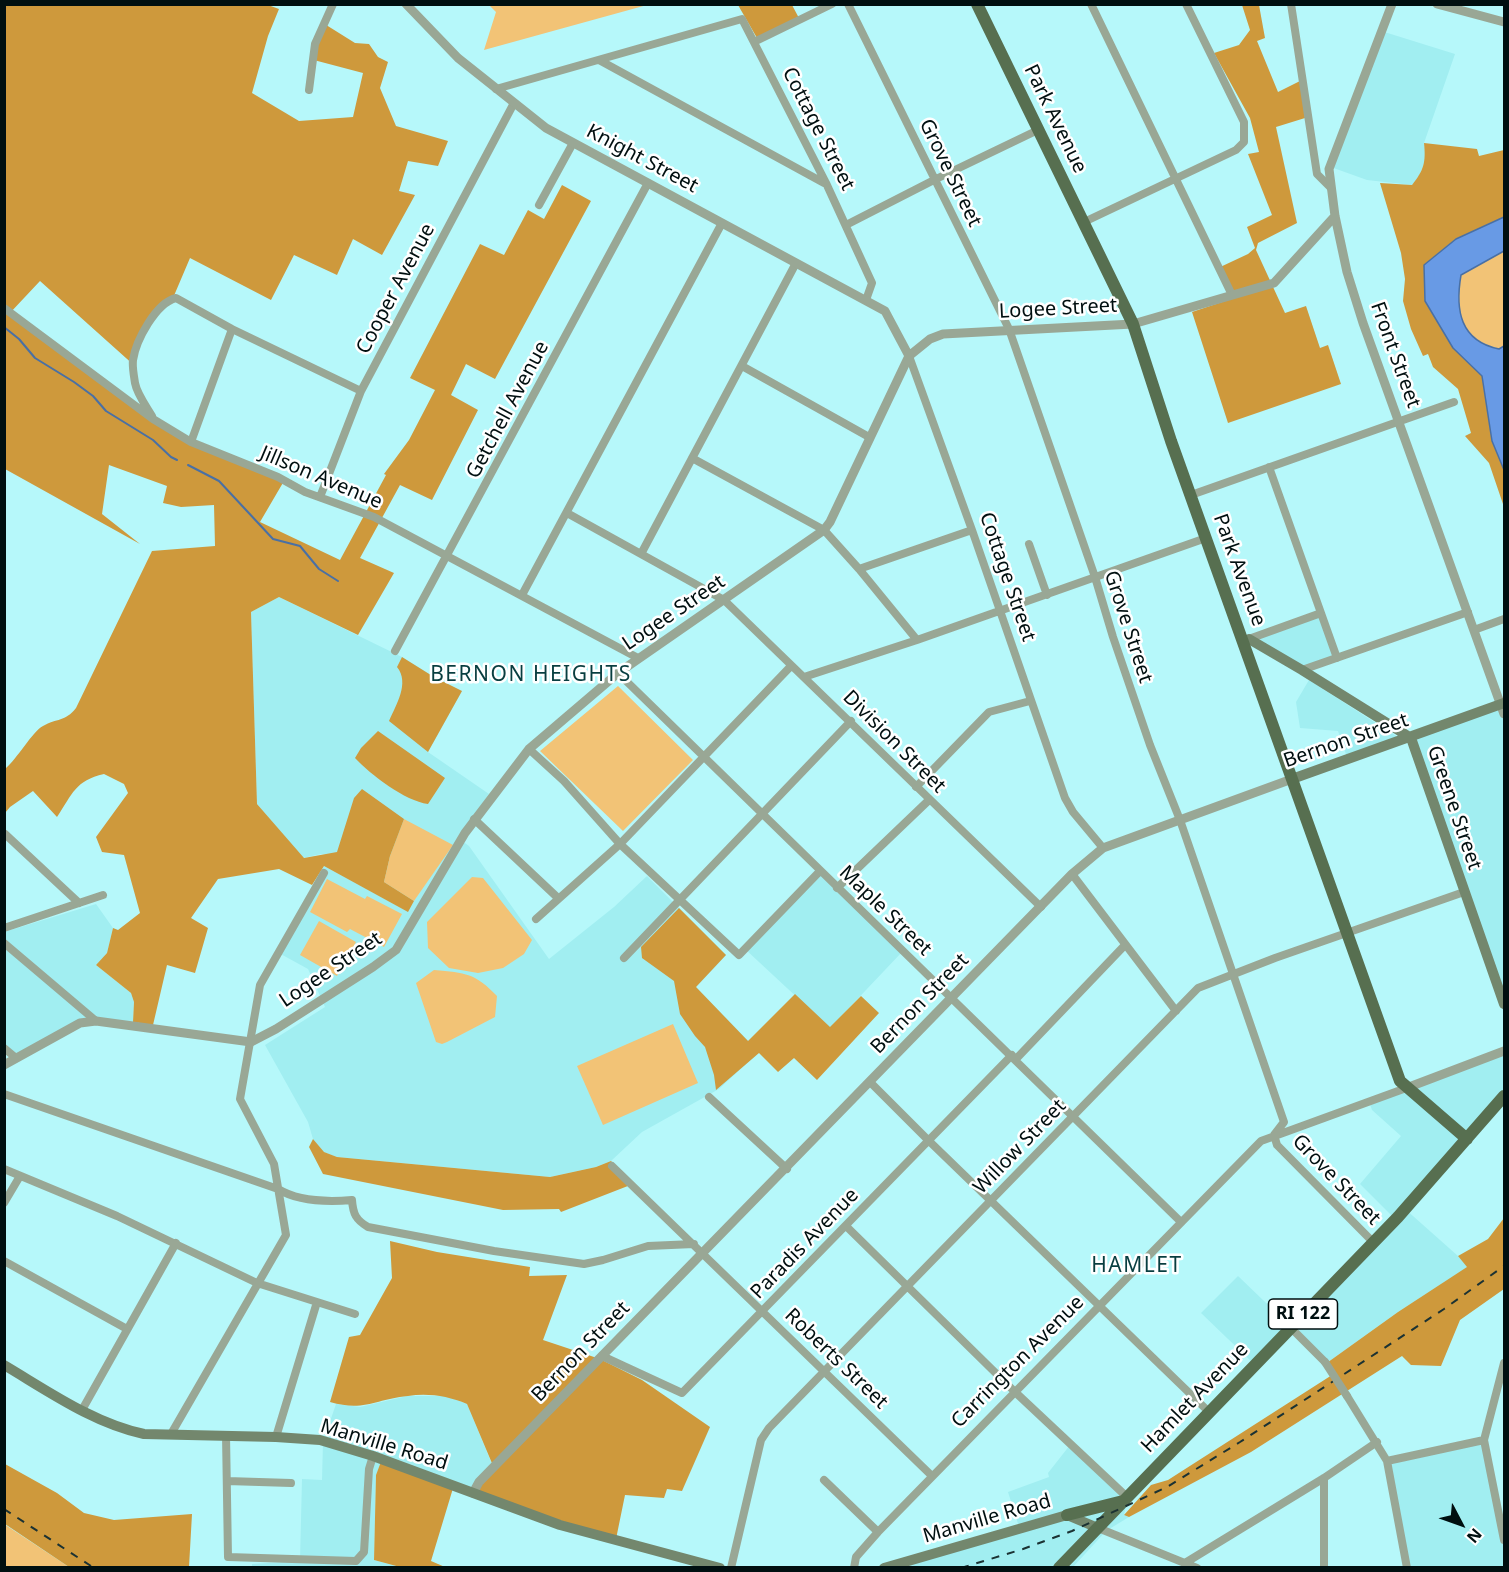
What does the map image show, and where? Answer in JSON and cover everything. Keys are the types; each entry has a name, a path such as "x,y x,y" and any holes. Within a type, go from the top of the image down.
{"main road":[{"name":"Park Avenue","path":"977,4 1133,324 1206,538 1246,640 1292,779 1400,1081 1467,1140"},
{"name":"Greene Street","path":"1246,640 1302,670 1411,738 1504,1004"},
{"name":"Bernon Street","path":"1292,779 1504,705"},
{"name":"Hamlet Avenue","path":"1059,1568 1398,1217 1504,1096"},
{"name":"Manville Road","path":"4,1365 82,1410 123,1430 144,1434 320,1440 373,1456 560,1525 720,1568"},
{"path":"1067,1515 1126,1499"},
{"name":"Manville Road","path":"885,1568 1067,1515 1098,1528"}],"street":[{"path":"309,90 315,44 333,4"},
{"name":"Knight Street","path":"406,4 458,58 546,128 885,311"},
{"path":"754,42 832,4"},
{"name":"Grove Street","path":"848,4 1009,329 1095,577 1150,746 1180,820 1232,974 1270,1076 1284,1122 1274,1135 1277,1145 1373,1242"},
{"path":"1091,4 1232,295"},
{"path":"1084,222 1236,150 1244,142 1244,122 1186,4"},
{"path":"1291,4 1317,174 1331,188"},
{"name":"Front Street","path":"1392,4 1329,170 1335,216 1347,272 1474,630 1504,705"},
{"path":"1437,4 1504,22"},
{"name":"Cottage Street","path":"599,60 742,19 826,183 872,283 866,300"},
{"path":"496,88 599,60 826,183"},
{"name":"Cooper Avenue","path":"320,497 361,392 514,103"},
{"path":"846,225 1038,130"},
{"path":"539,205 573,143"},
{"name":"Getchell Avenue","path":"395,651 648,183"},
{"name":"Logee Street","path":"251,1042 354,979 396,950 474,819 529,749 638,658 824,530 830,522 868,437 909,356 930,339 943,334 1009,329 1133,324 1274,283 1335,216"},
{"path":"522,595 722,223"},
{"path":"641,554 796,263"},
{"path":"153,419 135,385 133,360 146,326 158,309 169,299 176,298 232,329 361,392"},
{"name":"Jillson Avenue","path":"4,308 153,419 191,442 279,477 304,492 374,517 638,658"},
{"name":"Cottage Street","path":"885,311 909,356 1065,798 1073,812 1103,848"},
{"path":"191,442 232,329"},
{"path":"742,366 868,437"},
{"path":"1191,495 1454,402"},
{"path":"692,458 824,530 917,640"},
{"path":"1269,468 1337,657"},
{"name":"Division Street","path":"567,513 724,600 1041,907"},
{"path":"859,569 972,530"},
{"path":"804,677 917,640 1206,538"},
{"path":"1029,544 1047,595"},
{"path":"1302,670 1468,612"},
{"path":"1246,640 1321,613"},
{"path":"1474,630 1504,619"},
{"path":"536,919 620,843 791,666"},
{"name":"Maple Street","path":"618,673 1181,1222"},
{"path":"916,787 989,712 1030,701"},
{"path":"624,958 851,722"},
{"path":"529,749 564,781 620,843 739,955 820,871"},
{"name":"Bernon Street","path":"474,1493 479,1482 787,1169 1072,874 1103,848 1292,779"},
{"path":"837,888 929,800"},
{"path":"474,819 558,898"},
{"path":"4,834 79,903"},
{"path":"171,1434 286,1235 274,1164 240,1099 260,985 324,873"},
{"path":"1072,874 1176,1011"},
{"name":"Willow Street","path":"731,1568 761,1440 769,1428 1198,988 1464,892"},
{"path":"4,928 103,895"},
{"path":"4,943 96,1021"},
{"name":"Paradis Avenue","path":"602,1356 682,1393 928,1140 1125,945"},
{"path":"4,1065 80,1023 96,1021 251,1042"},
{"path":"4,1048 16,1058"},
{"name":"Carrington Avenue","path":"854,1568 856,1557 878,1532 1261,1141 1504,1052"},
{"path":"870,1082 1209,1412"},
{"path":"4,1094 278,1189 287,1195 327,1202 352,1200 353,1213 359,1222 368,1227 494,1251 576,1263 603,1260 648,1246 694,1244"},
{"path":"709,1096 787,1169"},
{"name":"Roberts Street","path":"612,1166 932,1476"},
{"path":"4,1169 176,1243 257,1283 355,1314"},
{"path":"4,1203 20,1176"},
{"path":"846,1226 1126,1499"},
{"path":"82,1410 176,1243"},
{"path":"4,1261 127,1329"},
{"path":"276,1437 317,1302"},
{"path":"1290,1327 1325,1362 1387,1461 1407,1568"},
{"path":"1504,1363 1484,1440 1504,1540"},
{"path":"226,1436 228,1557 356,1561 364,1552 369,1469 373,1456"},
{"path":"1387,1461 1484,1440"},
{"path":"1185,1563 1324,1478 1377,1442"},
{"path":"1324,1478 1324,1568"},
{"path":"226,1480 291,1483"},
{"path":"824,1480 878,1532"},
{"path":"1098,1528 1197,1568"}],"shaded area":[{"path":"5,5 268,5 279,9 268,36 252,93 299,121 353,117 363,73 310,59 323,23 355,43 369,44 378,57 388,62 380,88 396,126 448,141 438,166 408,161 399,191 415,195 382,255 353,239 337,275 294,255 271,300 190,258 173,298 150,319 137,350 136,367 40,281 9,314 168,431 284,481 260,522 340,560 386,475 384,474 409,440 435,390 410,378 480,244 504,255 528,210 544,219 562,185 591,201 495,379 466,364 451,395 478,410 432,500 400,485 360,558 394,573 358,635 279,597 251,612 257,804 304,858 337,852 354,798 362,789 404,819 390,856 384,882 414,901 408,912 324,866 312,885 279,869 218,879 191,918 208,928 195,973 167,965 153,1025 133,1022 134,1002 131,993 96,965 107,953 113,928 118,930 140,913 124,855 102,852 96,837 128,793 124,784 104,774 87,780 71,795 57,817 33,791 5,813 5,769 39,729 64,718 76,708 152,551 215,546 214,505 181,507 163,503 167,486 109,465 102,514 140,544 5,469"},
{"path":"489,5 647,5 484,50 496,12"},
{"path":"738,5 792,5 800,20 757,38"},
{"path":"1242,5 1259,5 1265,38 1257,41 1278,92 1300,81 1305,118 1276,127 1297,223 1258,243 1256,250 1285,313 1306,306 1320,348 1328,345 1341,384 1228,423 1192,312 1231,299 1216,269 1248,254 1255,248 1247,227 1272,215 1248,154 1259,152 1250,118 1214,53 1239,45 1250,30"},
{"path":"1378,30 1455,54 1424,143 1426,159 1419,176 1412,185 1367,180 1328,166"},
{"path":"1424,143 1477,149 1479,156 1504,150 1504,217 1456,239 1424,265 1425,301 1453,348 1482,376 1492,441 1504,469 1504,507 1489,463 1465,436 1471,433 1458,389 1433,367 1428,354 1423,356 1411,329 1403,301 1405,279 1401,253 1380,183 1412,185 1423,166"},
{"path":"1504,251 1504,346 1500,349 1486,345 1468,331 1460,312 1459,288 1461,275"},
{"path":"279,597 402,657 462,691 428,752 489,794 458,838 469,846 549,959 614,907 647,876 726,955 696,987 759,1052 719,1089 642,1132 611,1161 596,1167 550,1177 337,1157 323,1152 313,1139 308,1122 265,1045 325,1007 308,969 277,952 324,866 407,911 452,845 390,856 321,854 303,858 257,804 251,612"},
{"path":"1322,611 1338,658 1303,673 1248,642"},
{"path":"402,657 462,691 428,752 389,721 402,687 401,673 397,667"},
{"path":"1309,680 1399,738 1347,757 1338,731 1300,728 1296,702"},
{"path":"618,686 693,760 623,831 540,751"},
{"path":"1504,700 1504,1014 1410,735"},
{"path":"378,731 445,778 428,804 409,798 389,786 355,758 361,748"},
{"path":"404,819 453,845 414,901 384,882 390,856"},
{"path":"820,873 902,952 830,1028 745,949"},
{"path":"472,877 483,878 532,940 524,954 503,968 478,973 449,968 428,948 427,922"},
{"path":"327,879 365,899 367,896 402,914 384,947 350,929 347,932 310,912"},
{"path":"96,904 113,928 107,953 96,965 131,993 134,1002 133,1022 85,1018 13,1058 5,1051 4,932"},
{"path":"679,908 726,955 696,987 748,1041 795,994 830,1027 861,996 879,1013 817,1080 794,1058 778,1072 759,1053 716,1090 705,1047 680,1014 674,981 642,958 641,947"},
{"path":"319,921 356,942 337,976 300,955"},
{"path":"434,970 462,973 476,978 497,996 495,1017 447,1042 442,1044 436,1042 416,983"},
{"path":"673,1024 698,1083 603,1125 577,1066"},
{"path":"1504,1048 1504,1092 1404,1208 1468,1267 1398,1312 1324,1365 1286,1328 1253,1363 1201,1313 1238,1276 1288,1324 1394,1218 1360,1184 1401,1136 1372,1110 1368,1099"},
{"path":"313,1139 324,1152 337,1157 550,1177 596,1167 611,1161 633,1184 561,1212 559,1209 503,1210 323,1174 309,1147"},
{"path":"1504,1218 1504,1289 1460,1320 1441,1366 1411,1365 1402,1356 1251,1452 1129,1517 1124,1515 1151,1485 1168,1480 1332,1375 1324,1365 1398,1312 1467,1267 1458,1256 1488,1239"},
{"path":"390,1241 437,1252 530,1267 529,1276 567,1275 543,1340 600,1359 642,1380 710,1427 682,1491 667,1489 664,1498 625,1495 616,1539 475,1492 494,1468 467,1404 430,1395 415,1395 352,1406 330,1402 349,1337 360,1335 392,1278"},
{"path":"407,1396 447,1396 467,1404 494,1469 475,1492 382,1460 376,1475 374,1560 400,1567 252,1568 252,1564 300,1561 302,1479 322,1480 323,1442 336,1404 360,1407"},
{"path":"1486,1443 1504,1547 1504,1567 1410,1567 1390,1464"},
{"path":"1070,1445 1127,1501 1124,1515 1129,1517 1106,1531 1073,1567 894,1568 1020,1530 1008,1492 1049,1477 1048,1473"},
{"path":"382,1459 454,1485 431,1561 445,1567 400,1567 374,1560 376,1475"},
{"path":"5,1464 57,1493 84,1513 114,1520 192,1514 189,1567 69,1567 5,1524"},
{"path":"4,1524 69,1567 5,1567"}],"water":[{"path":"1504,217 1504,251 1461,275 1459,300 1460,312 1468,331 1486,345 1499,349 1504,346 1504,470 1492,441 1482,376 1453,348 1425,301 1424,265 1456,239"}],"waterway":[{"path":"4,327 19,339 35,358 74,382 93,396 106,411 153,440 177,460"},
{"path":"188,465 219,481 273,539 300,546 319,569 338,581"}],"railway":[{"path":"961,1568 1072,1531 1167,1487 1444,1309 1504,1266"},
{"path":"4,1509 94,1568"}],"district":[{"name":"BERNON HEIGHTS","path":"531,675"},
{"name":"HAMLET","path":"1137,1266"}]}
